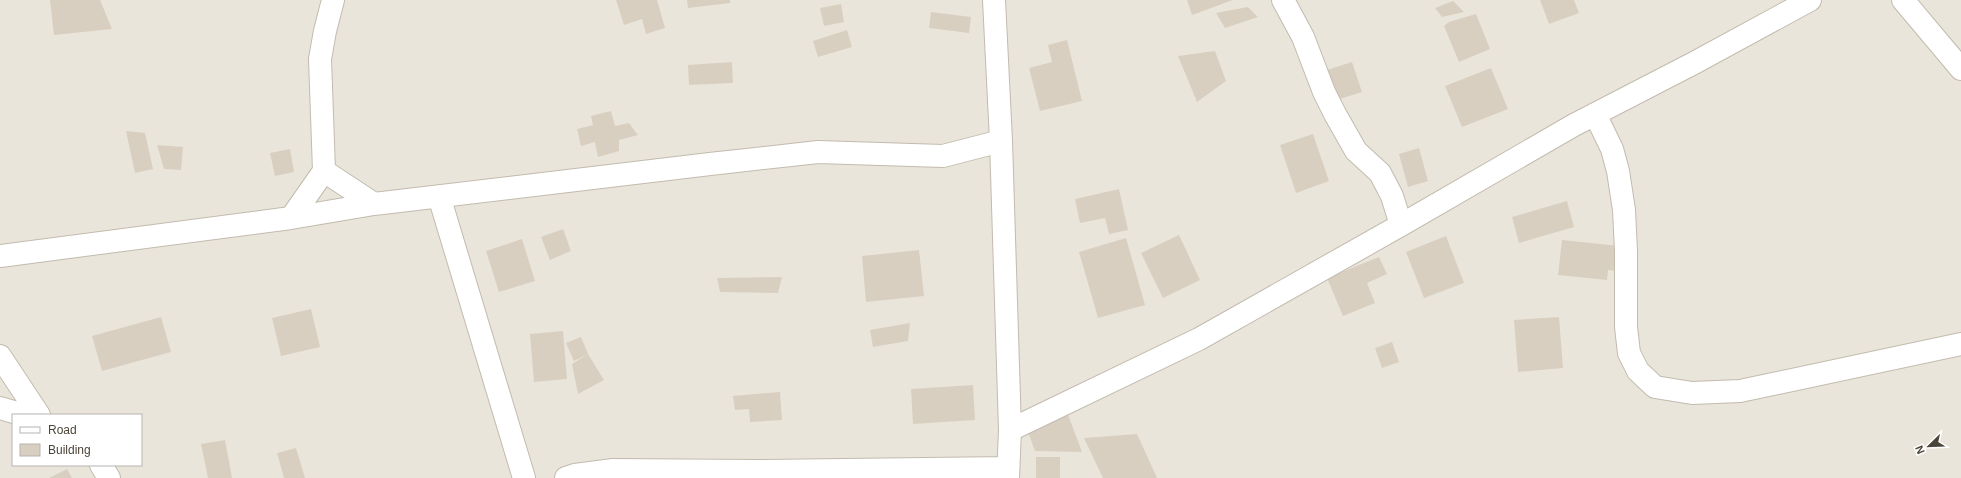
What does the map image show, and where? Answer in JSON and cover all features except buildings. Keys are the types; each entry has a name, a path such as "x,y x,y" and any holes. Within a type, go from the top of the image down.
{"street":[{"path":"292,218 324,171 320,59 333,0"},
{"path":"566,478 575,475 613,470 1008,473 1010,430 1001,141 994,0"},
{"path":"1283,0 1303,37 1324,92 1335,114 1356,151 1380,172 1392,196 1401,225"},
{"path":"1010,430 1199,339 1594,114 1694,63 1810,0"},
{"path":"1903,0 1961,69"},
{"path":"1594,114 1612,149 1618,171 1624,210 1626,251 1626,327 1629,353 1638,371 1655,387 1692,393 1740,391 1961,344"},
{"path":"0,256 292,218 374,204 818,152 943,156 1001,141"},
{"path":"324,171 374,204"},
{"path":"439,196 524,478"},
{"path":"0,356 38,414"},
{"path":"0,408 21,414"},
{"path":"102,466 109,478"}],"shaded area":[{"path":"0,0 1961,0 1961,478 0,478"}]}
